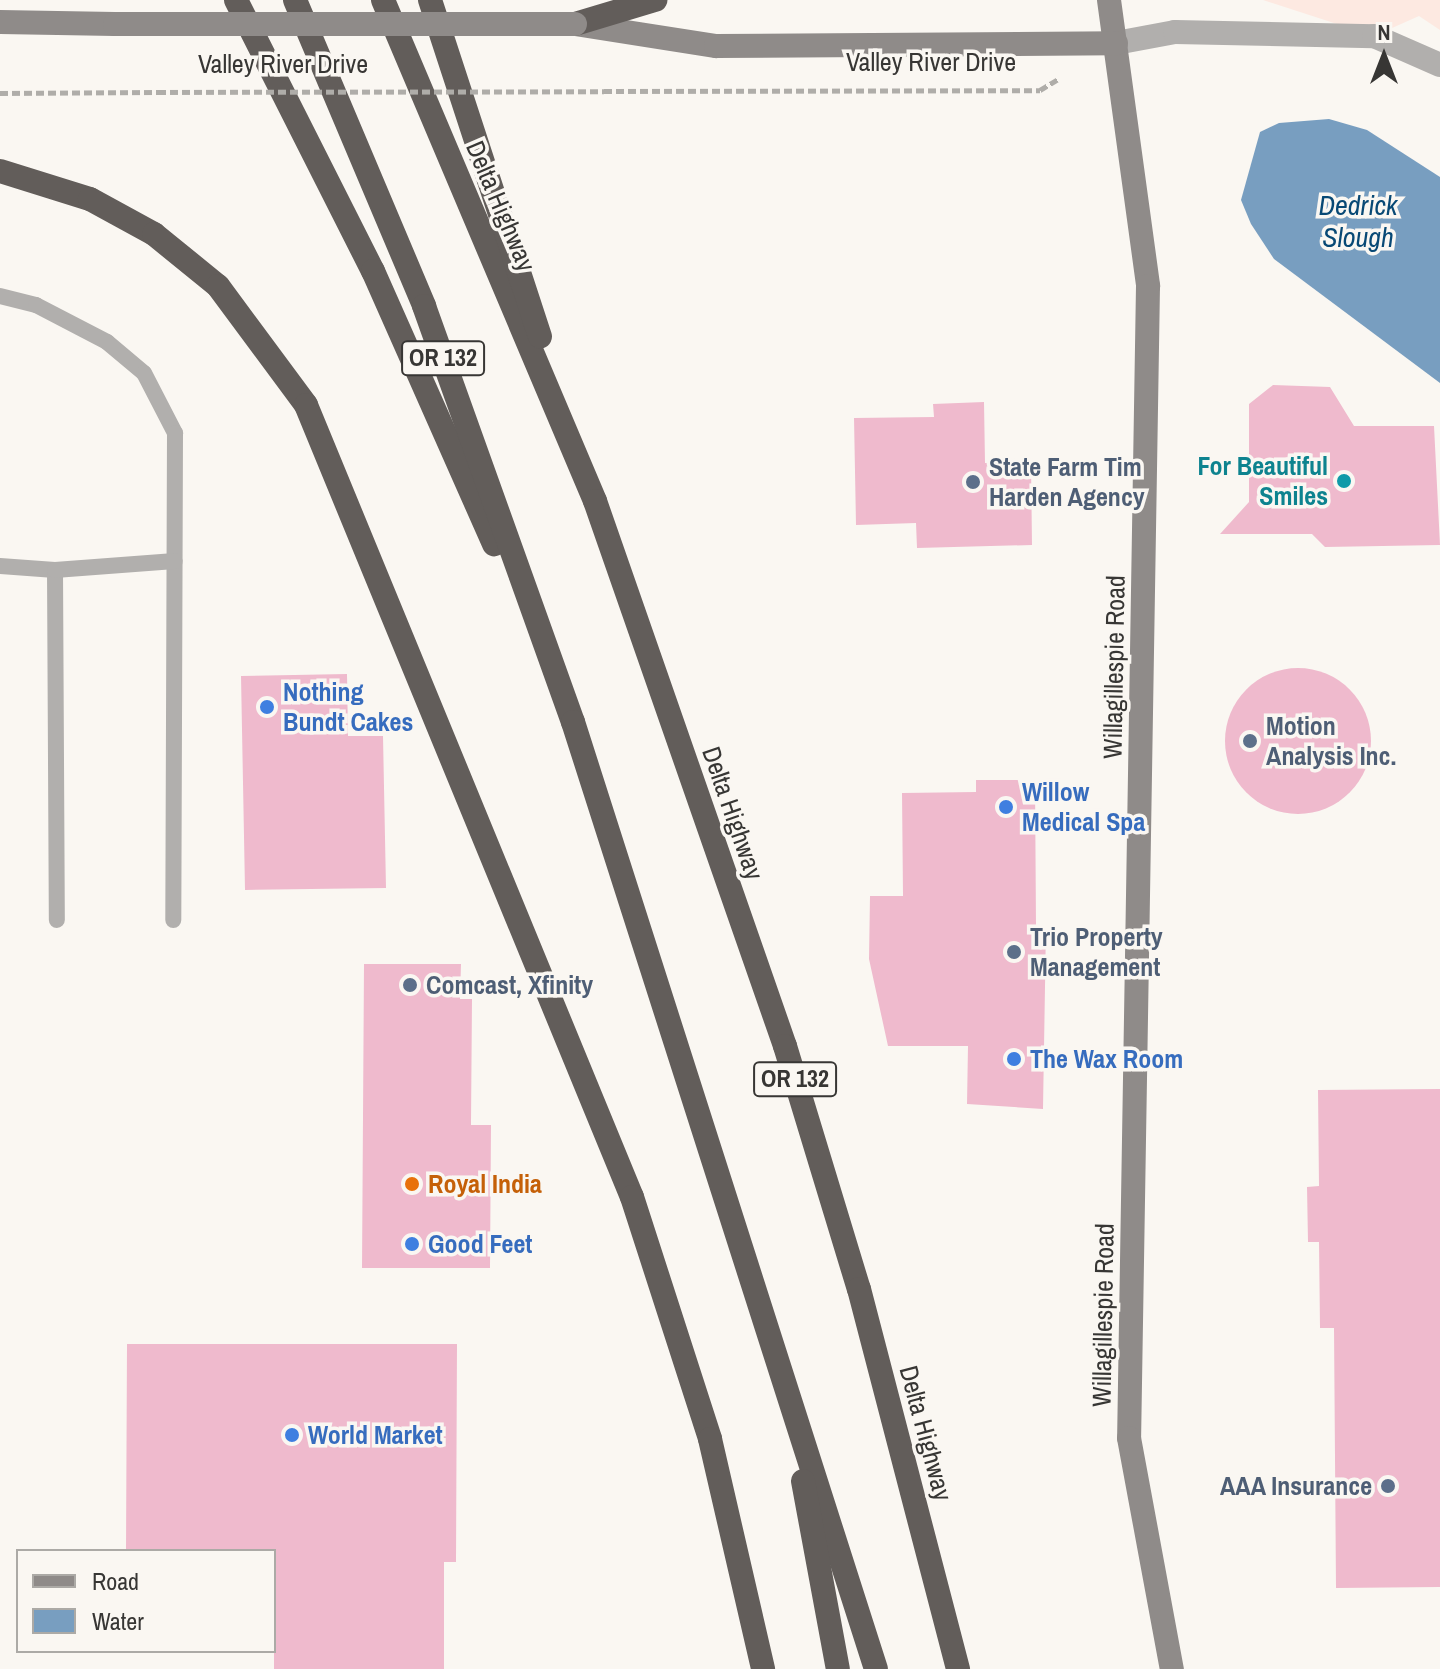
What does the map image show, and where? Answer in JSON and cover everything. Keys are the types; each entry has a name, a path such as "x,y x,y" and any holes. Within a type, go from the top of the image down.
{"highway":[{"path":"236,0 373,271 573,722"},
{"name":"OR 132","path":"295,0 424,306 573,722 783,1372"},
{"name":"Delta Highway","path":"383,0 595,501 785,1046 859,1289 958,1669"},
{"path":"430,0 595,501"},
{"path":"575,24 655,0"},
{"path":"0,171 90,199 154,234 218,286 306,405 632,1197 710,1439 763,1669"},
{"path":"783,1372 838,1669"},
{"path":"783,1372 876,1669"}],"street":[{"name":"Willagillespie Road","path":"1109,0 1148,286 1129,1438 1172,1669"},
{"name":"Valley River Drive","path":"0,22 575,24 716,46 1116,43"},
{"path":"1116,43 1175,32 1374,36 1440,65"}],"lane":[{"path":"0,296 36,305 107,342 144,373 175,433 173,920"},
{"path":"0,566 55,570 175,561"},
{"path":"55,570 57,920"}],"path":[{"name":"Valley River Drive","path":"0,93 1040,90 1066,74"}],"shaded area":[{"path":"1263,0 1440,0 1440,30 1419,16 1374,36"}],"water":[{"name":"Dedrick Slough","path":"1329,119 1367,130 1440,177 1440,383 1274,259 1251,224 1241,200 1260,132 1279,123"}],"building":[{"name":"For Beautiful Smiles","path":"1273,385 1330,387 1354,426 1434,426 1440,545 1325,547 1312,534 1220,534 1249,502 1249,404"},
{"name":"State Farm Tim Harden Agency","path":"984,402 985,463 1031,462 1032,545 917,548 916,523 856,525 854,418 934,417 933,404"},
{"path":"1298,668 1326,674 1349,690 1365,713 1371,741 1365,769 1349,792 1326,808 1298,814 1270,808 1247,792 1231,769 1225,741 1231,713 1247,690 1270,674"},
{"path":"347,674 348,736 383,736 386,888 245,890 241,676"},
{"path":"976,780 1035,780 1036,926 1046,926 1043,1109 967,1104 968,1046 888,1046 869,959 870,896 903,896 902,793 976,792"},
{"path":"364,964 461,964 460,999 472,999 471,1125 491,1125 490,1268 362,1268"},
{"path":"1440,1089 1440,1587 1336,1588 1334,1328 1320,1328 1319,1242 1308,1242 1307,1187 1319,1186 1318,1090"},
{"path":"127,1344 457,1344 456,1562 444,1562 444,1669 274,1669 276,1549 126,1549"}],"place":[{"name":"For Beautiful Smiles","path":"1344,481"},
{"name":"State Farm Tim Harden Agency","path":"973,482"},
{"name":"Nothing Bundt Cakes","path":"267,707"},
{"name":"Motion Analysis Inc.","path":"1250,741"},
{"name":"Willow Medical Spa","path":"1006,807"},
{"name":"Trio Property Management","path":"1014,952"},
{"name":"Comcast, Xfinity","path":"410,985"},
{"name":"The Wax Room","path":"1014,1059"},
{"name":"Royal India","path":"412,1184"},
{"name":"Good Feet","path":"412,1244"},
{"name":"World Market","path":"292,1435"},
{"name":"AAA Insurance","path":"1388,1486"}]}
